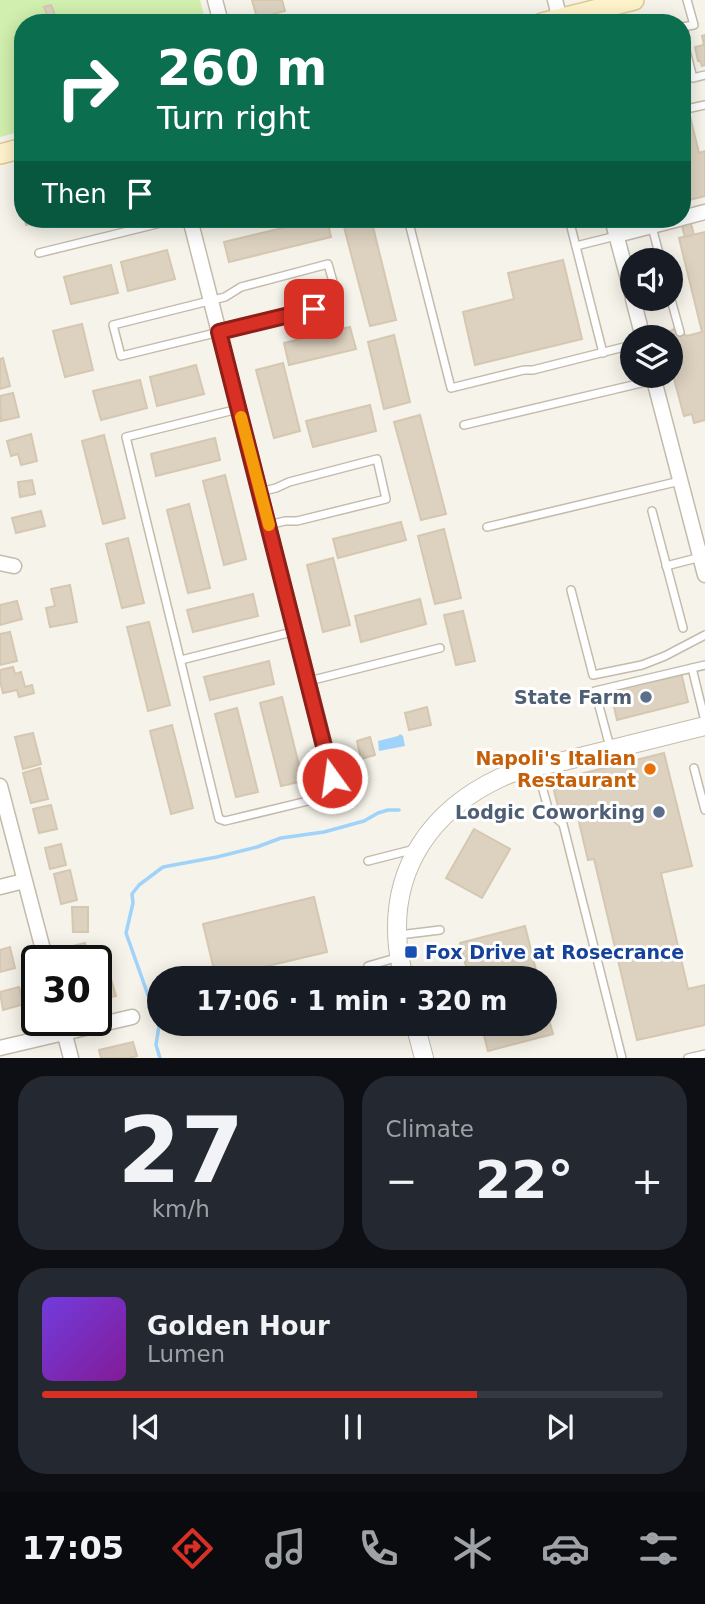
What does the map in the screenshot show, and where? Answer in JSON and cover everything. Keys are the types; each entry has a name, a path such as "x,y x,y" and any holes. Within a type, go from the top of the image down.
{"main road":[{"path":"565,14 635,0"}],"street":[{"path":"192,228 335,788"},
{"path":"615,228 620,248"},
{"path":"617,235 643,228"},
{"path":"657,388 703,557 705,575"},
{"path":"402,966 397,911 405,873 425,837 469,794 504,775 705,726"},
{"path":"0,786 42,945"},
{"path":"0,887 24,881"},
{"path":"112,1020 132,1017"},
{"path":"0,1048 36,1036"},
{"path":"65,1036 71,1058"},
{"path":"418,1036 424,1058"}],"lane":[{"path":"687,0 694,24 691,25"},
{"path":"691,70 693,78 705,75"},
{"path":"39,253 140,228"},
{"path":"410,228 451,388 620,348"},
{"path":"571,228 603,353"},
{"path":"652,228 657,248"},
{"path":"576,246 617,235"},
{"path":"328,264 339,303 219,332 121,356 113,325 211,301 225,297 241,287 328,264"},
{"path":"464,425 620,386"},
{"path":"238,409 126,437 219,819 225,821 316,799 335,788"},
{"path":"260,492 377,459 386,499 297,521 269,525"},
{"path":"487,527 681,481"},
{"path":"652,511 683,628"},
{"path":"666,566 703,557"},
{"path":"572,590 593,675 642,665 705,635"},
{"path":"181,660 296,631"},
{"path":"309,681 440,648"},
{"path":"610,749 595,691 705,665"},
{"path":"692,668 705,721"},
{"path":"537,767 548,812 563,824 622,1058"},
{"path":"694,768 705,810"},
{"path":"368,861 418,848"},
{"path":"397,935 440,930"},
{"path":"368,966 400,957"},
{"path":"688,1058 705,1054"}],"green space":[{"path":"0,0 200,0 204,14 14,14 14,133 0,137"}],"water":[{"path":"400,734 405,746 379,751 378,741"}],"building":[{"path":"252,0 282,0 285,11 256,14"},
{"path":"51,5 55,14 47,14 44,7"},
{"path":"705,35 705,65 702,66 695,47 704,45 702,36"},
{"path":"691,120 699,153 705,151 705,196 691,200"},
{"path":"691,224 694,235 685,237 682,228 691,228"},
{"path":"282,228 329,228 331,237 229,262 224,242"},
{"path":"344,228 373,228 396,320 370,326"},
{"path":"705,232 705,420 694,423 692,414 684,416 676,388 683,388 683,334 687,336 702,332 679,238"},
{"path":"167,250 175,279 128,291 121,262"},
{"path":"563,260 582,339 475,365 463,312 514,299 508,273"},
{"path":"111,265 118,293 71,304 64,277"},
{"path":"82,324 93,370 65,377 53,331"},
{"path":"350,327 356,349 289,365 284,343"},
{"path":"394,335 410,402 384,409 368,342"},
{"path":"3,358 10,386 0,389 0,359"},
{"path":"283,363 300,431 274,438 256,370"},
{"path":"196,365 204,394 157,406 150,377"},
{"path":"140,380 147,408 101,420 93,391"},
{"path":"13,393 19,417 1,421 0,396"},
{"path":"370,405 376,431 313,447 306,421"},
{"path":"420,415 446,514 421,520 394,422"},
{"path":"31,434 37,461 21,465 18,454 11,456 7,441"},
{"path":"104,435 125,518 103,524 82,441"},
{"path":"215,438 220,460 156,476 151,454"},
{"path":"225,475 246,559 224,565 203,481"},
{"path":"32,480 35,494 20,497 18,482"},
{"path":"189,504 210,588 188,593 167,510"},
{"path":"41,511 45,526 16,533 12,518"},
{"path":"401,522 406,540 338,558 333,539"},
{"path":"444,529 461,598 435,604 418,536"},
{"path":"128,538 144,603 122,608 106,544"},
{"path":"333,558 350,625 323,632 307,565"},
{"path":"70,585 77,622 50,627 46,608 55,606 51,589"},
{"path":"253,594 258,616 193,632 187,610"},
{"path":"420,599 426,624 361,642 355,616"},
{"path":"17,601 22,619 0,625 0,605"},
{"path":"463,611 475,661 456,665 444,615"},
{"path":"149,622 170,705 148,711 127,627"},
{"path":"10,632 17,661 0,665 0,634"},
{"path":"269,661 274,684 210,700 204,677"},
{"path":"13,667 15,674 21,672 25,687 32,685 34,693 19,697 17,690 3,693 0,670"},
{"path":"681,672 688,702 617,720 610,689"},
{"path":"282,697 303,781 281,786 260,703"},
{"path":"427,707 431,725 409,730 405,713"},
{"path":"237,708 258,792 236,797 215,714"},
{"path":"172,725 193,808 171,814 150,731"},
{"path":"33,733 41,764 23,769 15,737"},
{"path":"370,737 375,755 361,759 357,741"},
{"path":"664,753 692,866 661,873 688,989 705,985 705,1025 637,1040 594,859 588,860 575,805 559,810 553,787 569,783 568,777"},
{"path":"40,768 48,799 31,803 23,773"},
{"path":"51,805 57,829 39,833 33,809"},
{"path":"474,829 510,849 482,898 446,878"},
{"path":"61,844 66,865 50,869 45,848"},
{"path":"70,870 77,900 61,904 54,874"},
{"path":"314,897 327,952 267,966 213,966 203,924"},
{"path":"72,907 88,907 88,932 73,932"},
{"path":"525,926 535,966 466,966 460,943"},
{"path":"10,947 15,968 0,972 0,950"},
{"path":"19,987 21,1005 3,1010 0,992"},
{"path":"484,1036 545,1036 488,1051"},
{"path":"133,1042 137,1056 101,1058 99,1050"}],"waterway":[{"path":"160,1058 156,1045 159,1026 126,933 133,903 132,894 139,885 163,867 217,857 281,838 324,832 364,821 388,810 399,810"}],"slow traffic":[{"path":"241,417 269,525"}],"place":[{"name":"State Farm","path":"646,697"},
{"name":"Napoli's Italian Restaurant","path":"650,769"},
{"name":"Lodgic Coworking","path":"659,812"},
{"name":"Fox Drive at Rosecrance","path":"411,952"}],"route":[{"path":"314,309 219,332 332,778"}]}
